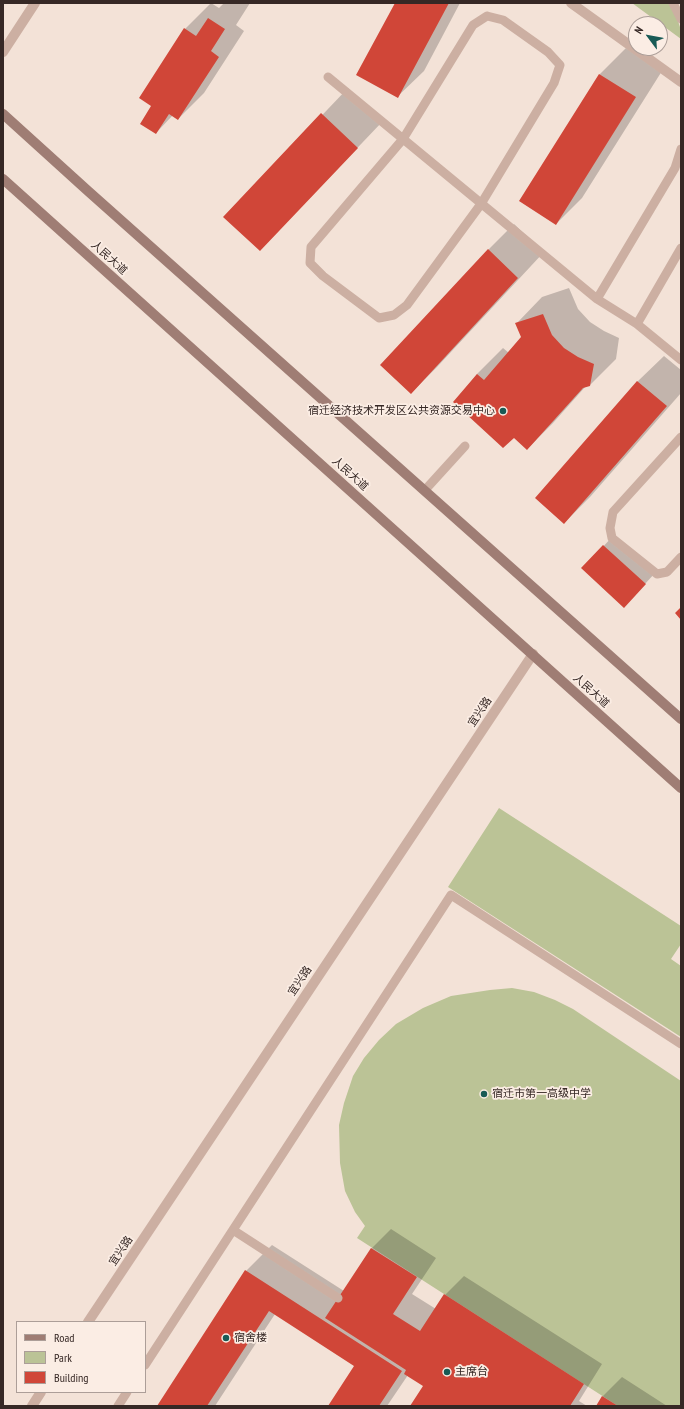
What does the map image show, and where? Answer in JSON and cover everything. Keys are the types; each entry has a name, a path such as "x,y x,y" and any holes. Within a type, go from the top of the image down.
{"main road":[{"path":"3,114 88,192 681,718"},
{"name":"人民大道","path":"3,179 681,788"}],"street":[{"path":"3,52 35,3"},
{"path":"571,3 681,82"},
{"name":"宜兴路","path":"89,1321 533,654"},
{"path":"32,1406 40,1393"}],"lane":[{"path":"673,3 681,19"},
{"path":"487,16 503,20 548,52 560,65 554,83 481,204 407,305 394,315 379,318 323,276 310,263 311,247 403,139 473,25 487,16"},
{"path":"328,77 598,299 637,324 681,360"},
{"path":"598,299 675,168 681,148"},
{"path":"637,324 681,248"},
{"path":"681,437 613,512 610,528 612,538 656,574 667,572 681,556"},
{"path":"425,490 465,446"},
{"path":"146,1363 451,896 681,1044"},
{"path":"233,1230 338,1298"},
{"path":"118,1406 126,1393"}],"green space":[{"path":"632,3 672,3 681,30 681,39 668,29 668,16 650,16"},
{"path":"499,808 681,926 681,944 671,959 681,966 681,1037 448,887"},
{"path":"512,988 534,992 573,1009 681,1081 681,1406 618,1406 357,1238 365,1226 355,1212 345,1191 340,1163 339,1125 344,1103 353,1076 364,1058 379,1040 396,1024 423,1008 451,996"}],"building":[{"path":"395,3 449,3 398,98 356,75"},
{"path":"208,18 225,29 211,51 219,57 178,120 169,114 156,134 140,124 151,106 139,98 184,28 196,36"},
{"path":"599,74 636,97 556,225 519,201"},
{"path":"321,113 358,148 260,251 223,217"},
{"path":"488,249 518,278 411,394 380,365"},
{"path":"543,314 552,335 564,348 578,357 594,364 590,386 583,388 527,450 514,438 503,448 453,402 477,374 484,380 521,337 515,323"},
{"path":"637,381 667,406 564,524 535,498"},
{"path":"603,545 646,584 624,608 581,568"},
{"path":"681,607 681,620 675,613"},
{"path":"371,1248 417,1277 393,1314 420,1331 444,1294 584,1384 570,1406 410,1406 423,1386 404,1374 406,1370 325,1318"},
{"name":"宿舍楼","path":"245,1270 402,1371 379,1406 328,1406 354,1366 269,1311 207,1406 157,1406"},
{"path":"602,1396 618,1406 596,1406"}],"place":[{"name":"宿迁经济技术开发区公共资源交易中心","path":"503,411"},
{"name":"宿迁市第一高级中学","path":"484,1094"},
{"name":"宿舍楼","path":"226,1338"},
{"name":"主席台","path":"447,1372"}]}
